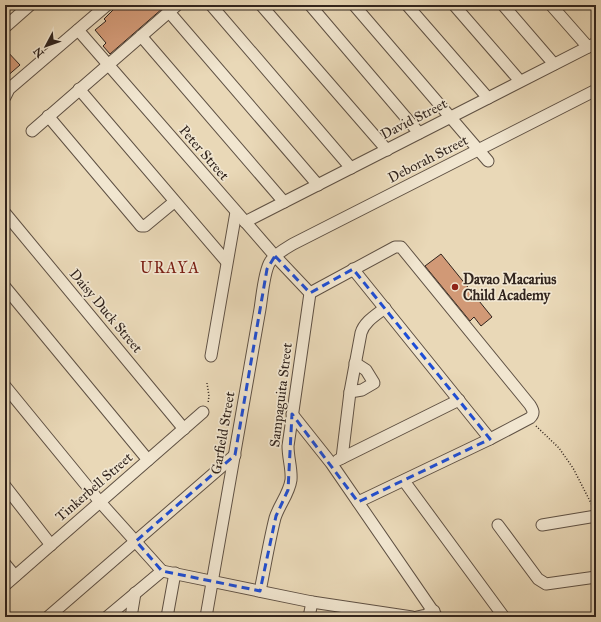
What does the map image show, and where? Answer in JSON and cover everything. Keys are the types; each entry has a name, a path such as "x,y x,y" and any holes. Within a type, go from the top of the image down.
{"street":[{"path":"5,27 30,5"},
{"path":"6,92 106,5"},
{"path":"211,5 351,168"},
{"path":"260,5 387,150"},
{"path":"310,5 419,133"},
{"path":"354,5 488,161"},
{"path":"407,5 488,98"},
{"path":"454,5 520,81"},
{"path":"503,5 554,64"},
{"path":"551,5 592,45"},
{"path":"32,131 173,8 318,185"},
{"name":"Peter Street","path":"78,30 236,212 310,293"},
{"path":"142,36 284,202"},
{"name":"David Street","path":"245,222 592,45"},
{"path":"79,89 226,261"},
{"name":"Deborah Street","path":"275,256 293,244 596,90"},
{"path":"48,116 141,226 146,226 174,202"},
{"path":"211,356 226,261 236,212"},
{"name":"Daisy Duck Street","path":"5,213 184,429"},
{"path":"310,293 395,247 400,247 533,409 532,415 490,439 358,502"},
{"name":"Garfield Street","path":"206,617 267,269 275,256"},
{"path":"353,269 490,439"},
{"path":"5,287 148,460"},
{"name":"Sampaguita Street","path":"260,591 276,516 290,482 291,472 288,446 310,293"},
{"path":"342,458 350,392 362,328 367,322 385,308"},
{"path":"350,392 380,384 366,370 355,363"},
{"path":"5,386 100,502 162,570 361,613 412,617"},
{"path":"331,464 459,400"},
{"name":"Tinkerbell Street","path":"5,585 203,412"},
{"path":"292,414 331,464 435,614 417,617"},
{"path":"48,617 235,456"},
{"path":"404,481 504,617"},
{"path":"5,486 51,545"},
{"path":"542,525 596,516"},
{"path":"498,525 543,584 596,577"},
{"path":"5,564 15,576"},
{"path":"107,617 162,570"},
{"path":"167,617 174,573"},
{"path":"131,617 135,593"},
{"path":"310,617 312,602"}],"path":[{"path":"203,412 209,402 207,383"},
{"path":"532,415 536,426 559,448 572,468 596,512"}],"highlighted area":[{"path":"275,256 310,293 353,269 490,439 358,502 292,414 288,490 276,516 260,591 162,571 136,541 235,455 267,269"}],"building":[{"path":"118,5 161,5 163,8 110,54 103,46 106,43 95,30 106,21 104,19"},
{"path":"5,49 20,65 5,78"},
{"name":"Davao Macarius Child Academy","path":"441,254 492,317 481,326 474,317 470,321 425,266"}],"place":[{"name":"Davao Macarius Child Academy","path":"455,287"}],"district":[{"name":"URAYA","path":"170,267"}]}
